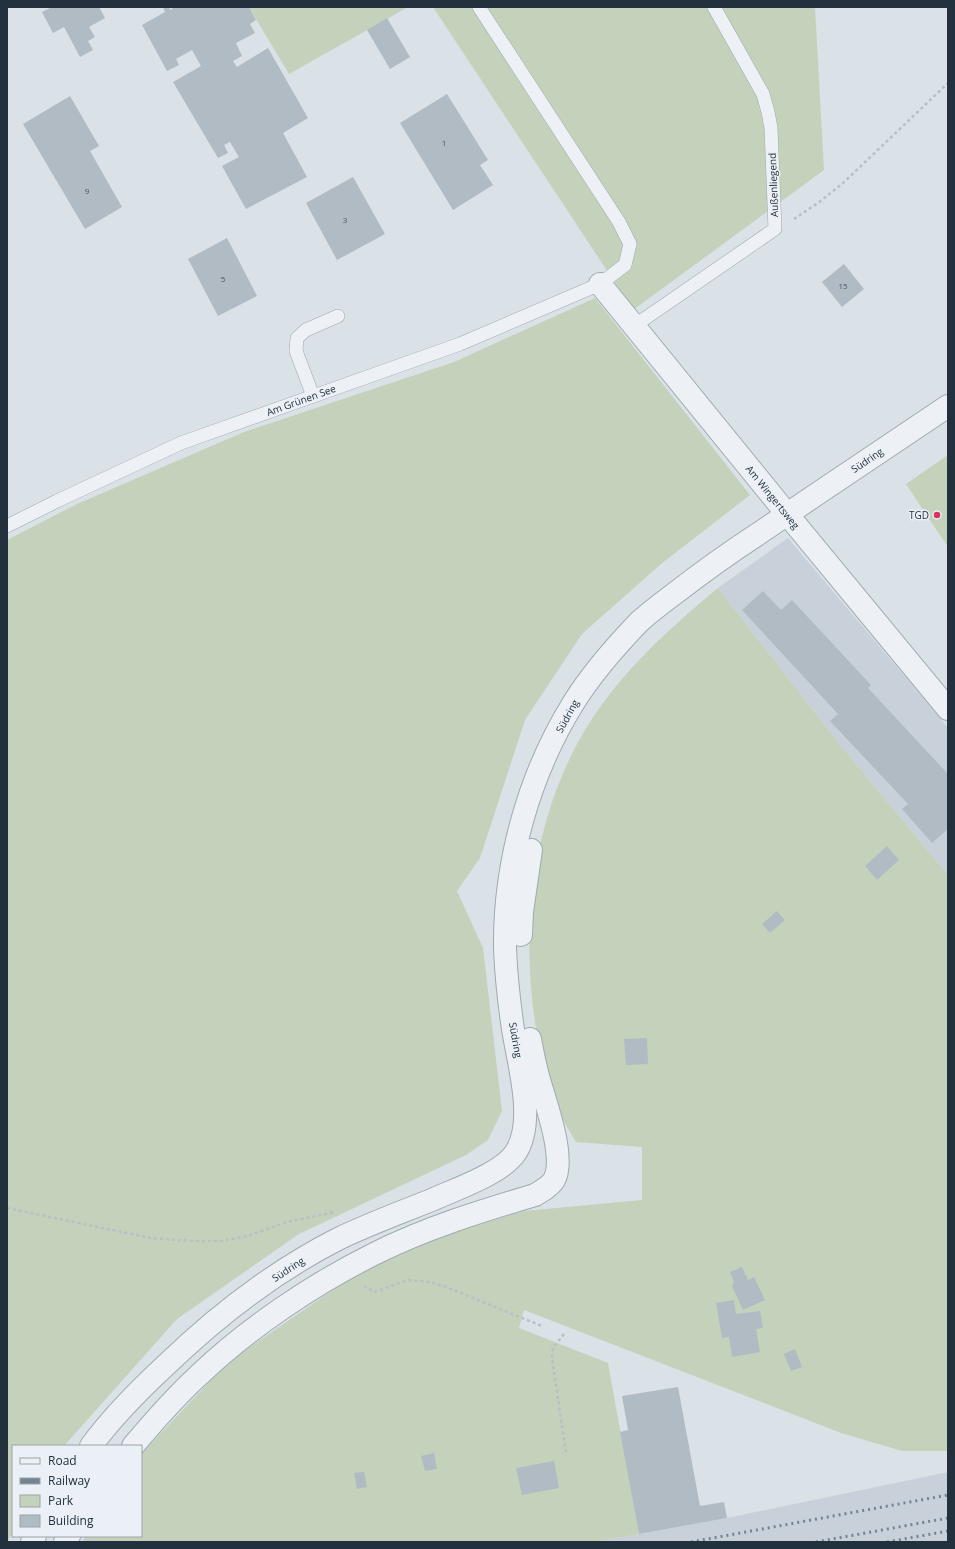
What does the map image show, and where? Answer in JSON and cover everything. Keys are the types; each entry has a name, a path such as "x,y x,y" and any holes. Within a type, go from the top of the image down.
{"street":[{"name":"Am Wingertsweg","path":"600,284 786,514 948,709"},
{"name":"Südring","path":"92,1445 106,1425 147,1382 195,1337 251,1294 296,1263 339,1239 468,1184 492,1172 507,1162 515,1154 520,1143 524,1125 524,1091 510,1008 505,950 506,911 510,879 516,846 527,805 539,772 574,701 614,649 643,619 709,567 948,406"},
{"name":"Südring","path":"134,1445 162,1412 221,1355 262,1323 326,1280 360,1261 400,1242 467,1216 535,1195 554,1181 558,1170 558,1154 530,1042 522,981 520,945 527,870 542,804 570,734 585,709 614,671 651,629 688,595 786,514"}],"lane":[{"name":"Am Grünen See","path":"7,526 181,443 460,344 600,284 625,265 630,244 619,222 479,7"},
{"name":"Außenliegend","path":"634,326 775,229 771,128 768,112 763,94 714,7"},
{"path":"313,396 296,351 297,338 306,330 338,316"}],"path":[{"path":"775,229 797,218 818,204 842,184 948,83"},
{"path":"7,1208 151,1238 222,1242 248,1236 287,1222 340,1211"},
{"path":"364,1282 364,1286 374,1292 409,1280 430,1282 542,1326"},
{"path":"564,1334 553,1348 552,1358 566,1453"}],"shaded area":[{"path":"788,538 948,728 948,875 840,745 718,588"},
{"path":"948,1472 948,1542 596,1542 727,1518"}],"green space":[{"path":"249,7 408,7 289,74"},
{"path":"433,7 815,7 824,170 633,310"},
{"path":"595,298 750,495 661,564 582,634 525,720 480,858 457,891 483,948 502,1111 488,1140 466,1155 299,1234 177,1319 65,1445 12,1445 12,1534 7,1542 7,540 77,504 244,432 454,362"},
{"name":"TGD","path":"948,455 948,547 906,484"},
{"path":"718,588 840,745 948,875 948,1451 902,1451 841,1433 524,1310 519,1328 608,1363 639,1534 596,1542 82,1542 85,1537 142,1537 142,1453 228,1362 372,1263 436,1237 524,1211 642,1200 642,1147 576,1142 549,1095 543,1072 533,1005 530,963 530,921 534,879 542,837 554,797 570,758 590,722 618,684 649,650"}],"building":[{"path":"52,7 99,7 105,18 89,27 95,37 88,41 93,50 80,57 64,27 53,33 42,12"},
{"path":"163,7 169,7 170,10 175,7 249,7 256,20 250,24 255,33 236,43 242,56 233,61 237,67 268,48 308,118 283,133 307,177 246,209 222,166 239,157 230,142 224,145 228,153 218,158 173,82 201,66 192,50 176,59 179,65 167,71 142,25 165,12"},
{"path":"387,18 410,57 390,69 367,30"},
{"path":"447,94 488,160 480,165 493,185 453,210 400,123"},
{"path":"70,96 99,146 90,151 122,207 85,229 23,124"},
{"path":"353,177 385,234 337,260 306,203"},
{"path":"227,238 257,296 218,316 188,259"},
{"path":"844,264 864,289 842,307 822,282"},
{"path":"763,591 781,610 792,600 871,685 868,688 948,774 948,829 932,843 902,809 908,804 830,721 838,714 742,610"},
{"path":"887,846 899,860 877,880 865,866"},
{"path":"777,911 785,920 770,933 762,924"},
{"path":"647,1038 648,1064 626,1065 624,1039"},
{"path":"742,1267 748,1280 754,1277 765,1300 743,1310 732,1286 734,1282 730,1272"},
{"path":"734,1300 736,1314 760,1311 763,1328 756,1329 760,1352 732,1357 729,1337 722,1338 716,1303"},
{"path":"795,1349 802,1367 791,1371 784,1354"},
{"path":"678,1387 700,1506 724,1502 727,1518 639,1534 620,1432 628,1430 622,1396"},
{"path":"434,1453 437,1469 425,1471 421,1456"},
{"path":"554,1461 559,1488 522,1495 516,1468"},
{"path":"364,1472 367,1487 357,1489 354,1473"}],"railway":[{"path":"691,1542 948,1495"},
{"path":"816,1542 948,1518"},
{"path":"887,1542 948,1531"}],"place":[{"name":"TGD","path":"937,515"}]}
